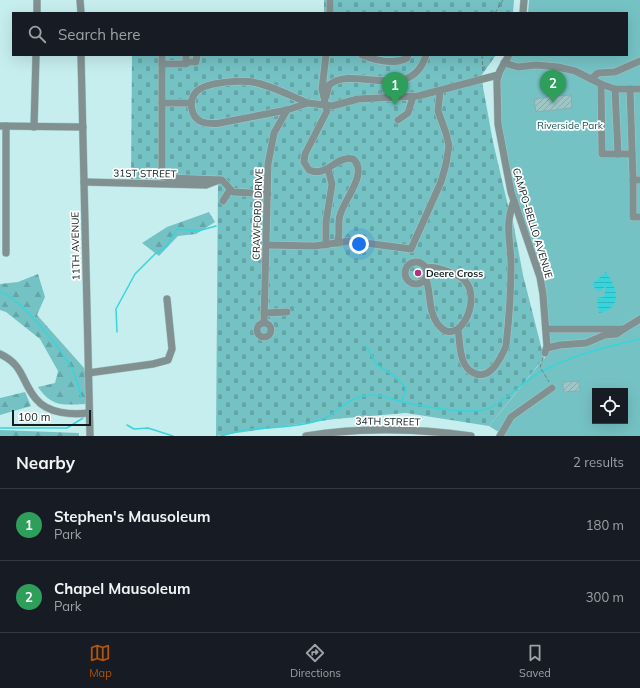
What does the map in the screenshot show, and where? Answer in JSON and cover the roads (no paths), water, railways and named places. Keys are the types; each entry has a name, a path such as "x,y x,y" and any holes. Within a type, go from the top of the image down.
{"street":[{"path":"37,0 37,12"},
{"path":"80,0 81,12"},
{"path":"330,0 330,12"},
{"path":"523,12 524,0"},
{"path":"34,127 36,56"},
{"name":"11TH AVENUE","path":"81,56 90,436"},
{"path":"162,56 162,176 170,178 219,179 226,182 230,190 233,192 268,194"},
{"path":"162,64 186,64 186,59 196,62 197,56"},
{"path":"326,56 322,89 327,104"},
{"path":"365,56 381,61 397,62 407,58 408,56"},
{"path":"337,243 339,217 343,206 357,180 359,168 356,162 350,158 340,161 328,169 320,172 309,170 304,162 305,154 327,112 327,88 336,80 405,79 418,72 426,56"},
{"path":"308,103 287,110 210,124 196,118 193,114 191,103 196,92 204,87 242,82 257,83 308,103 327,104 358,99 413,97 498,75 508,56"},
{"path":"591,79 598,73 615,72 640,60"},
{"path":"504,63 518,68 536,66 558,67 575,71 615,89 640,89"},
{"name":"CAMPO-BELLO AVENUE","path":"498,75 496,93 498,124 505,165 514,201 540,277 544,294 546,351 560,345 586,343 605,335 617,334 624,329"},
{"path":"601,84 602,154 632,154"},
{"path":"615,89 618,154"},
{"path":"630,89 632,154 636,180 633,218 640,217"},
{"path":"416,262 410,249 441,182 446,164 448,146 446,133 438,111 440,91"},
{"path":"398,120 408,113 413,97"},
{"path":"162,103 191,103"},
{"name":"CRAWFORD DRIVE","path":"264,323 268,164 272,141 280,120 287,110"},
{"path":"6,253 3,126 83,127"},
{"path":"326,245 326,222 332,184 328,169"},
{"name":"31ST STREET","path":"84,182 206,185 219,179"},
{"path":"223,201 230,190"},
{"path":"458,330 461,353 468,369 475,374 483,374 492,370 501,358 506,346 511,263 507,225 508,214 514,201"},
{"path":"339,232 346,239 410,249"},
{"path":"266,245 309,246 355,241"},
{"path":"426,268 431,267 442,269 460,276 468,284 471,300 469,313 462,327 458,330 448,330 438,325 430,305 426,268 422,264 416,262 408,266 405,274 409,281 416,284 422,283 426,279"},
{"path":"88,373 153,364 168,360 172,349 167,299"},
{"path":"264,313 287,312"},
{"path":"546,329 624,329 640,319"},
{"path":"0,354 16,364 36,399 44,406 64,412 89,413"},
{"path":"500,436 511,418 552,388"},
{"name":"34TH STREET","path":"306,436 368,429 427,431 471,436"}],"waterway":[{"path":"117,332 116,309 135,274 155,254 166,247 177,229 198,231 216,226"},
{"path":"0,292 9,296 31,316 53,342 70,367 76,379 81,397"},
{"path":"221,436 245,430 311,423 327,417 350,401 357,398 374,395 445,410 478,411 487,409 497,404 534,376 571,358 640,339"},
{"path":"366,346 377,365 393,375 406,388 402,401"},
{"path":"0,428 67,428 83,418"},
{"path":"127,425 134,429 148,428 173,436"}],"place":[{"name":"Chapel Mausoleum","path":"553,103"},
{"name":"Stephen's Mausoleum","path":"395,105"},
{"name":"Deere Cross","path":"418,273"}],"park label":[{"name":"Riverside Park","path":"570,125"}]}
